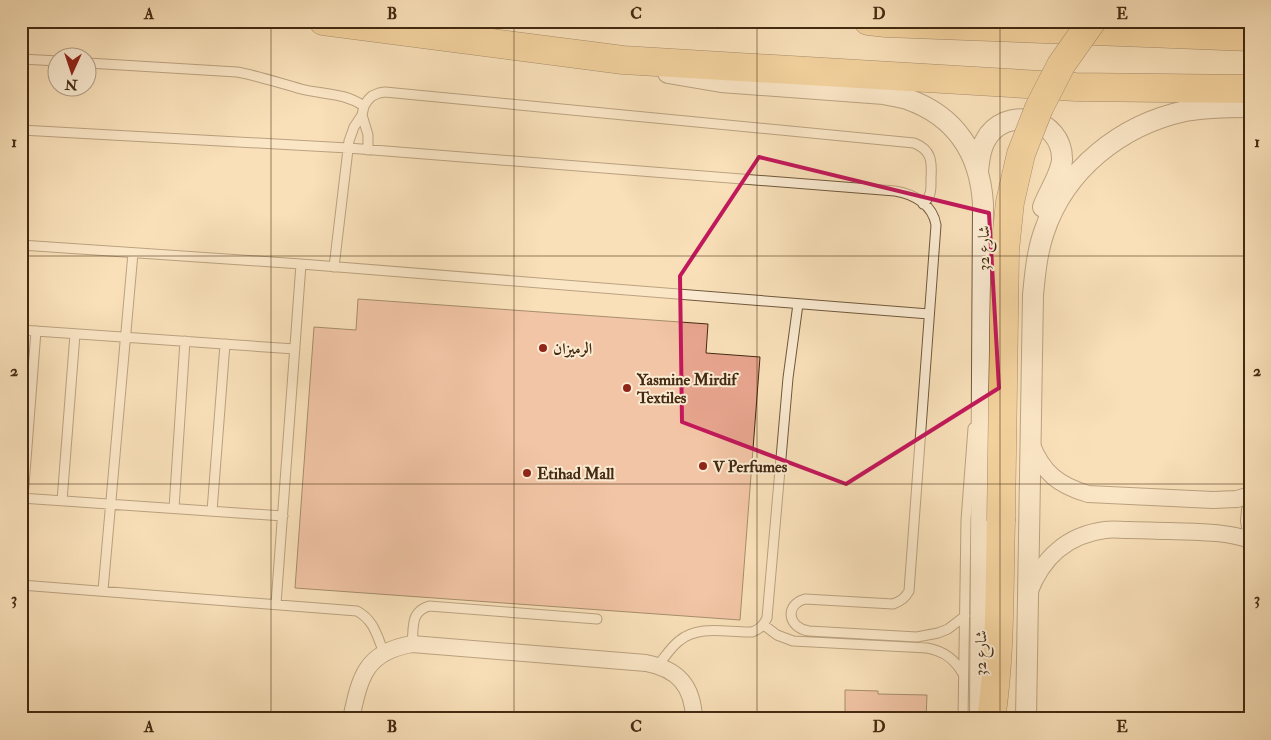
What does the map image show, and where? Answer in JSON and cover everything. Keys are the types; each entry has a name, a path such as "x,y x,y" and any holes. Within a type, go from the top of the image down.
{"highway":[{"path":"322,21 623,60 1076,87 1250,88"},
{"path":"868,21 1250,36"},
{"path":"991,719 998,651 1005,250 1010,202 1021,154 1038,108 1061,65 1092,21"}],"street":[{"name":"شارع 32","path":"623,60 663,72 721,82 884,94 905,98 925,106 943,118 958,134 970,152 978,171 983,204 980,719"},
{"path":"1036,263 1044,231 1057,202 1076,175 1098,152 1125,133 1155,119 1186,110 1250,106"},
{"path":"978,171 984,141 1001,124 1013,119 1037,122 1048,128 1056,137 1060,148 1062,160 1059,173 1045,201 1037,231 1033,295 1026,719"},
{"path":"1030,440 1036,456 1045,470 1072,490 1088,494 1213,500 1238,499 1250,496"},
{"path":"1250,510 1250,527"},
{"path":"1028,598 1034,580 1044,564 1056,551 1088,533 1106,530 1212,532 1234,535 1250,540"},
{"path":"350,719 361,678 371,664 384,653 398,646 412,644 658,665 670,670 686,686 694,708 694,719"}],"lane":[{"path":"21,59 48,60"},
{"path":"98,64 237,72 300,89 340,95 354,100 363,111 368,135 368,150"},
{"path":"334,267 348,148 354,128 368,100 372,96 385,92 914,143 924,149 932,164 930,193 923,204"},
{"path":"21,130 348,148 895,191 910,195 932,213 936,225 909,591 900,602 893,604 805,599 798,601 791,613 792,620 802,630 917,637 943,631 965,616"},
{"path":"21,246 301,264 929,314"},
{"path":"103,590 133,253"},
{"path":"276,604 301,264"},
{"path":"658,665 678,641 687,635 706,631 752,632 759,630 767,618 788,378 798,304"},
{"path":"21,330 295,349"},
{"path":"36,331 22,498 283,516"},
{"path":"62,500 75,334"},
{"path":"174,508 185,341"},
{"path":"212,511 225,344"},
{"path":"962,719 966,520 971,446 983,376"},
{"path":"21,585 356,611 371,622 384,653"},
{"path":"412,644 415,618 418,612 429,606 597,620"},
{"path":"764,625 777,636 793,641 936,650 953,659 963,674"}],"highlighted area":[{"path":"759,157 989,213 999,388 846,484 682,422 680,276"}],"building":[{"name":"Etihad Mall","path":"358,299 708,324 706,353 760,357 740,620 295,588 314,327 356,330"},
{"path":"845,690 878,691 878,694 927,695 926,719 845,719"}],"place":[{"name":"الرميزان","path":"543,348"},
{"name":"Yasmine Mirdif Textiles","path":"627,388"},
{"name":"V Perfumes","path":"703,466"},
{"name":"Etihad Mall","path":"527,473"}]}
